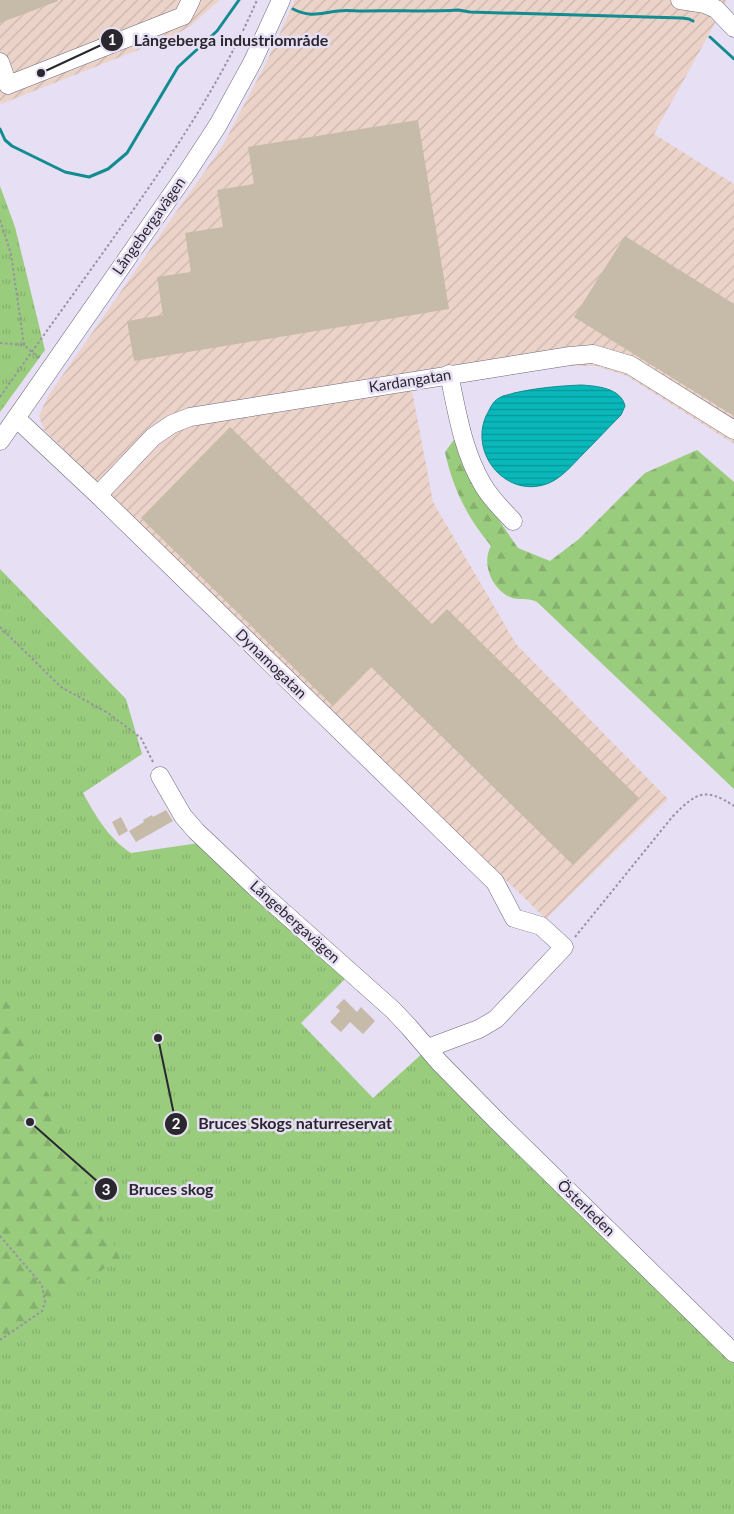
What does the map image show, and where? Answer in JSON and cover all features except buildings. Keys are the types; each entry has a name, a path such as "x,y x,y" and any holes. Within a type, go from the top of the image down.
{"street":[{"path":"0,62 8,85 183,16 191,0"},
{"name":"Långebergavägen","path":"0,441 218,125 245,78 281,0"},
{"path":"680,0 704,4 716,9 734,28"},
{"name":"Kardangatan","path":"98,495 153,437 172,424 190,417 449,374 545,359 593,354 630,365 734,430"},
{"path":"449,374 465,445 482,484 493,500 512,521"},
{"name":"Dynamogatan","path":"16,418 98,495 495,882 514,918 541,926 564,947"},
{"name":"Långebergavägen","path":"160,776 183,816 196,831 393,1010 433,1055"},
{"path":"433,1055 496,1019 564,947"},
{"name":"Österleden","path":"433,1055 734,1353"}],"path":[{"path":"0,397 156,178 215,84 257,0"},
{"path":"0,220 11,254 24,345"},
{"path":"0,343 24,345 50,368"},
{"path":"0,628 61,687 108,713 141,738 160,776"},
{"path":"564,947 579,932 684,805 695,797 711,794 720,796 734,806"},
{"path":"0,1236 42,1285 46,1302 42,1311 0,1340"}],"shaded area":[{"path":"0,0 220,0 189,27 171,37 1,104"},
{"path":"295,0 726,0 654,134 734,184 734,444 627,376 596,366 566,366 412,391 433,502 516,644 668,799 546,919 44,430 39,416 48,396 223,145 266,63"},
{"path":"581,385 608,389 619,395 625,406 621,415 572,466 549,483 534,487 519,485 507,480 496,471 488,459 483,445 482,431 491,406 502,396 522,391"}],"green space":[{"path":"0,186 15,227 45,350 0,412"},
{"path":"456,437 479,491 518,548 550,561 579,539 645,473 697,450 734,482 734,789 537,602 510,597 493,582 487,560 491,546 462,502 448,465 445,452"},
{"path":"0,569 126,699 142,754 83,793 109,834 131,853 199,843 347,977 301,1023 373,1098 424,1052 734,1355 734,1514 0,1514"},
{"path":"0,986 120,1258 0,1339"}],"waterway":[{"path":"0,129 5,140 12,146 65,172 89,177 108,169 127,153 178,67 217,31 239,0"},
{"path":"293,9 310,14 344,11 458,10 470,12 682,18 693,21"},
{"path":"710,37 734,59"}],"place":[{"name":"Långeberga industriområde","path":"41,73"},
{"name":"Bruces Skogs naturreservat","path":"158,1038"},
{"name":"Bruces skog","path":"30,1122"}]}
